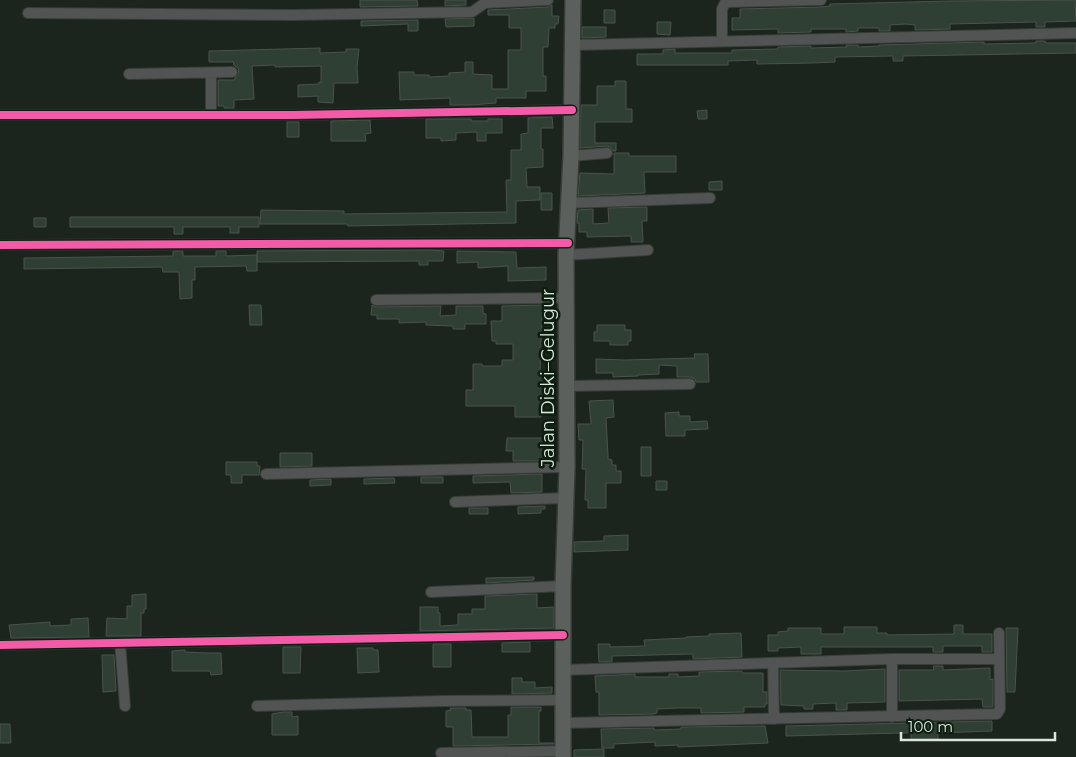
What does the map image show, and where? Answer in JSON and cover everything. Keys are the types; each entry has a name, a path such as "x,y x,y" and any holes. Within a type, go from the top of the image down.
{"main road":[{"name":"Jalan Diski–Gelugur","path":"563,754 563,586 567,467 566,298 572,110 572,0"}],"street":[{"path":"28,13 294,15 472,12 485,3 548,0"},
{"path":"722,40 722,9 725,3 821,0"},
{"path":"573,45 1076,33"},
{"path":"129,74 232,72"},
{"path":"211,73 211,115"},
{"path":"0,115 211,115 572,110"},
{"path":"571,156 607,153"},
{"path":"569,203 710,198"},
{"path":"0,246 648,250"},
{"path":"376,300 566,298"},
{"path":"566,386 690,384"},
{"path":"266,474 567,467"},
{"path":"455,502 565,498"},
{"path":"431,592 563,586"},
{"path":"564,723 997,714 1000,709 999,633"},
{"path":"0,645 563,635"},
{"path":"120,643 124,706"},
{"path":"563,670 892,659 999,659"},
{"path":"892,659 892,717"},
{"path":"773,663 774,719"},
{"path":"257,706 563,700"},
{"path":"441,753 563,754"}],"building":[{"path":"360,0 417,0 418,6 360,7"},
{"path":"445,0 466,0 466,5 445,6"},
{"path":"1075,0 1076,21 1045,22 1045,27 1036,27 1036,22 950,24 950,29 915,30 915,25 906,24 890,25 890,31 879,31 879,28 858,28 858,31 846,32 846,29 811,29 811,32 778,33 778,29 732,30 732,18 740,18 740,9 821,7 830,6 830,4"},
{"path":"552,5 552,16 559,16 558,24 555,24 555,28 549,28 548,47 543,47 543,76 546,76 546,91 526,91 526,98 496,98 496,103 471,105 450,105 450,98 400,100 399,72 414,72 414,75 429,75 429,77 449,76 449,73 465,72 465,62 473,62 473,74 492,75 492,89 508,89 508,50 521,50 521,28 509,28 509,15 488,15 488,10 548,7"},
{"path":"604,10 615,10 615,23 604,23"},
{"path":"474,18 474,26 446,27 445,19"},
{"path":"418,20 418,31 408,31 408,24 361,26 361,21"},
{"path":"657,22 671,22 670,35 657,34"},
{"path":"582,27 606,27 606,37 582,38"},
{"path":"1036,41 1076,43 1076,53 903,56 903,61 893,61 893,56 835,57 835,62 812,63 757,64 757,60 728,61 728,65 637,65 637,54 663,54 663,50 675,49 675,53 732,53 732,50 778,49 778,47 811,46 811,48 858,45 858,47 984,42 984,44 1036,43"},
{"path":"320,48 320,53 346,52 346,49 359,49 358,83 334,83 333,103 318,102 318,96 298,97 298,85 321,83 321,66 275,67 275,65 252,66 254,99 234,100 234,108 218,106 218,80 234,80 239,71 233,62 209,62 209,51"},
{"path":"615,81 626,81 626,109 632,109 632,122 595,122 595,143 616,143 616,151 607,146 580,148 581,105 597,105 597,86 615,86"},
{"path":"707,110 707,119 698,119 697,111"},
{"path":"552,117 553,128 541,128 543,167 526,168 527,187 540,187 540,200 516,201 516,223 348,226 347,224 260,224 261,210 344,211 344,214 507,212 506,180 511,180 511,150 521,150 521,134 528,133 528,118"},
{"path":"426,119 488,121 488,119 502,119 502,133 486,133 486,141 477,141 477,132 456,133 456,140 441,141 441,138 426,138"},
{"path":"370,120 371,133 365,134 366,141 331,141 331,121"},
{"path":"287,122 299,122 299,137 287,137"},
{"path":"614,153 629,153 629,156 676,156 676,172 644,172 645,193 578,196 580,173 614,174"},
{"path":"722,181 722,190 709,190 709,182"},
{"path":"541,193 552,193 552,210 541,210"},
{"path":"647,207 647,221 642,221 643,242 631,242 631,236 587,237 587,232 579,232 579,223 577,223 578,210 593,209 593,224 609,223 608,208"},
{"path":"70,217 259,217 259,227 239,227 239,233 230,233 230,227 183,227 183,234 174,234 174,227 70,227"},
{"path":"34,218 46,218 46,227 34,227"},
{"path":"173,251 183,251 183,256 216,256 216,251 226,251 226,256 257,255 257,271 247,271 246,266 195,267 195,280 192,280 192,298 180,299 179,272 163,272 162,267 24,269 24,258 173,256"},
{"path":"257,251 444,251 443,261 428,261 428,265 419,265 419,261 257,262"},
{"path":"457,251 516,252 517,268 546,267 546,280 508,281 508,266 478,268 478,262 457,263"},
{"path":"249,305 261,305 262,325 250,325"},
{"path":"372,305 376,307 441,306 440,316 456,315 456,306 483,306 483,313 486,314 486,324 465,324 465,329 453,329 453,326 426,325 426,322 399,323 399,319 377,319 377,315 371,315"},
{"path":"546,305 547,312 542,312 540,373 544,373 545,384 550,384 550,399 542,399 541,417 515,417 515,406 466,406 466,390 473,390 473,364 502,366 502,360 513,360 513,344 496,344 496,341 492,341 491,321 502,321 502,306"},
{"path":"597,325 625,325 625,330 631,330 631,341 628,341 628,345 610,345 610,341 594,341 594,332 597,332"},
{"path":"694,354 708,354 709,382 696,382 695,379 690,377 677,377 677,366 659,365 659,374 638,376 613,377 613,373 596,373 596,359 695,358"},
{"path":"613,400 614,417 606,418 608,459 612,460 612,465 616,465 616,471 621,471 621,483 606,483 606,508 588,508 588,500 585,500 586,469 582,469 583,440 579,440 578,424 591,424 589,401"},
{"path":"679,412 679,416 690,416 690,422 707,421 708,429 685,430 685,436 666,436 665,413"},
{"path":"507,438 544,438 544,445 553,445 552,458 541,458 541,461 513,461 513,451 506,451"},
{"path":"641,447 651,447 651,476 641,476"},
{"path":"280,453 312,453 312,466 280,467"},
{"path":"226,462 257,462 257,466 260,466 259,475 242,475 242,483 231,483 231,475 226,475"},
{"path":"542,474 542,492 511,493 510,482 473,483 473,476"},
{"path":"421,477 443,477 443,483 421,483"},
{"path":"394,478 395,483 364,484 364,479"},
{"path":"331,479 331,485 310,486 310,480"},
{"path":"656,481 667,481 667,490 656,490"},
{"path":"545,506 545,509 541,509 541,513 518,514 518,507"},
{"path":"469,508 488,508 488,514 469,514"},
{"path":"628,535 628,550 574,552 574,542 604,541 604,536"},
{"path":"534,577 534,580 486,583 486,578"},
{"path":"146,594 146,609 144,609 144,613 141,613 141,636 106,636 107,618 127,619 127,606 132,606 132,595"},
{"path":"537,594 537,608 554,607 554,628 420,631 420,607 438,607 440,626 458,625 458,614 472,614 472,609 485,609 485,596"},
{"path":"88,618 89,637 11,638 9,625 50,622 50,626 71,625 71,619"},
{"path":"954,625 963,625 963,634 992,634 992,652 982,652 982,646 943,646 943,652 933,652 933,647 821,647 821,654 801,654 801,647 778,648 778,651 768,651 768,635 778,635 778,632 788,631 788,628 821,628 821,634 844,634 844,627 877,627 877,633 887,633 887,635 954,634"},
{"path":"1006,628 1018,628 1015,692 1007,692"},
{"path":"741,633 742,657 693,659 693,654 612,656 612,662 599,662 598,644 610,644 610,647 645,646 644,640"},
{"path":"530,642 530,652 502,652 502,643"},
{"path":"433,644 451,644 451,667 433,667"},
{"path":"283,647 301,647 300,673 283,673"},
{"path":"357,648 373,648 373,650 378,650 379,672 358,673"},
{"path":"185,650 185,652 221,653 222,674 211,675 210,671 172,671 172,651"},
{"path":"102,655 114,655 116,691 103,692"},
{"path":"933,666 943,666 943,670 990,668 990,680 993,679 993,707 983,707 982,699 899,701 899,670 934,670"},
{"path":"885,669 885,702 847,703 847,710 836,710 836,703 813,704 813,709 804,709 804,706 781,705 780,670 845,671"},
{"path":"742,671 742,673 763,673 763,692 767,692 767,704 765,704 765,707 744,707 744,712 701,713 701,708 677,708 657,709 657,713 654,714 599,715 599,692 596,692 595,676 635,674 635,677 669,677 669,674 678,674 678,677 699,676 699,672"},
{"path":"512,678 522,678 522,682 535,682 535,688 552,687 552,693 512,694"},
{"path":"511,707 541,707 541,711 539,711 539,743 554,744 453,746 453,727 446,727 446,711 451,710 450,708 466,708 466,710 471,710 472,737 508,737 508,715 511,715"},
{"path":"292,712 292,717 298,716 298,735 272,735 272,714"},
{"path":"992,721 992,731 938,733 938,739 911,740 911,733 786,736 786,726"},
{"path":"0,724 10,724 11,743 0,743"},
{"path":"765,726 768,743 678,747 678,745 655,746 655,742 614,744 614,748 602,748 601,729 654,728 654,730 681,729 681,727"},
{"path":"604,749 604,757 574,757 574,750"}],"cycle path":[{"path":"0,115 293,115 572,110"},
{"path":"0,245 568,243"},
{"path":"0,645 563,635"}]}
